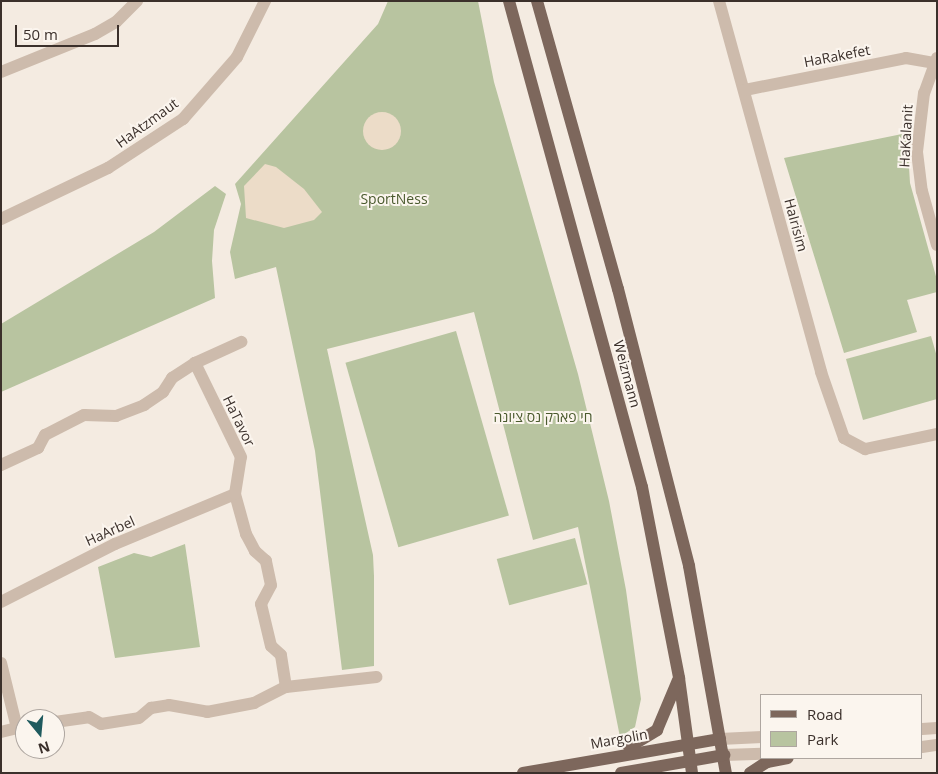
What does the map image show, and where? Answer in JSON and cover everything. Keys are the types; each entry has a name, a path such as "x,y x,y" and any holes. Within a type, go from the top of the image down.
{"main road":[{"name":"Weizmann","path":"509,1 642,487 679,678 691,767"},
{"name":"Weizmann","path":"537,1 618,289 672,495 704,636 726,773"},
{"path":"592,758 650,737 657,730 679,678"},
{"name":"Margolin","path":"523,773 592,758 687,742 720,739"},
{"path":"621,773 673,762 691,767 724,756"},
{"path":"750,773 767,762 783,759"}],"street":[{"path":"1,72 95,34 116,22 137,1"},
{"name":"HaAtzmaut","path":"1,219 108,168 183,118 236,57 265,1"},
{"name":"HaIrisim","path":"719,1 821,372 844,438 858,448 872,448 936,436"},
{"name":"HaRakefet","path":"745,90 906,58 936,60"},
{"name":"HaKalanit","path":"936,60 922,103 918,152 922,191 937,245"},
{"path":"1,465 38,448 45,435 84,415 116,416 144,405 163,392 172,378 195,363 242,342"},
{"name":"HaTavor","path":"195,363 241,457 235,494 246,534 255,551 266,560 271,585 261,604 271,646 281,655 286,687"},
{"name":"HaArbel","path":"1,602 115,544 235,494"},
{"path":"1,663 15,709"},
{"path":"65,721 89,717 101,724 139,718 151,708 168,705 207,712 254,703 286,687 376,677"},
{"path":"923,729 937,728"},
{"path":"1,732 15,729"},
{"path":"720,739 760,737"},
{"path":"923,747 937,745"},
{"path":"724,756 760,754"}],"green space":[{"name":"SportNess","path":"388,1 478,1 494,82 578,374 609,501 626,590 641,699 635,727 620,737 578,527 533,540 474,312 327,349 373,555 374,576 374,666 342,670 315,451 276,267 235,279 230,252 241,204 235,184 378,24"},
{"path":"907,133 910,183 937,280 937,292 907,300 917,332 844,353 784,158"},
{"path":"215,186 226,194 214,230 212,261 215,298 1,392 1,324 154,232"},
{"path":"456,331 509,516 398,547 345,363"},
{"path":"931,336 937,357 937,399 863,420 846,359"},
{"path":"575,538 587,584 509,605 497,559"},
{"path":"185,544 200,647 115,658 98,567 134,553 151,557"}],"shaded area":[{"path":"382,112 395,118 401,131 395,144 382,150 369,144 363,131 369,118"},
{"path":"265,164 276,167 304,189 322,212 314,220 284,228 246,218 244,186"}],"park label":[{"name":"חי פארק נס ציונה","path":"543,417"}]}
